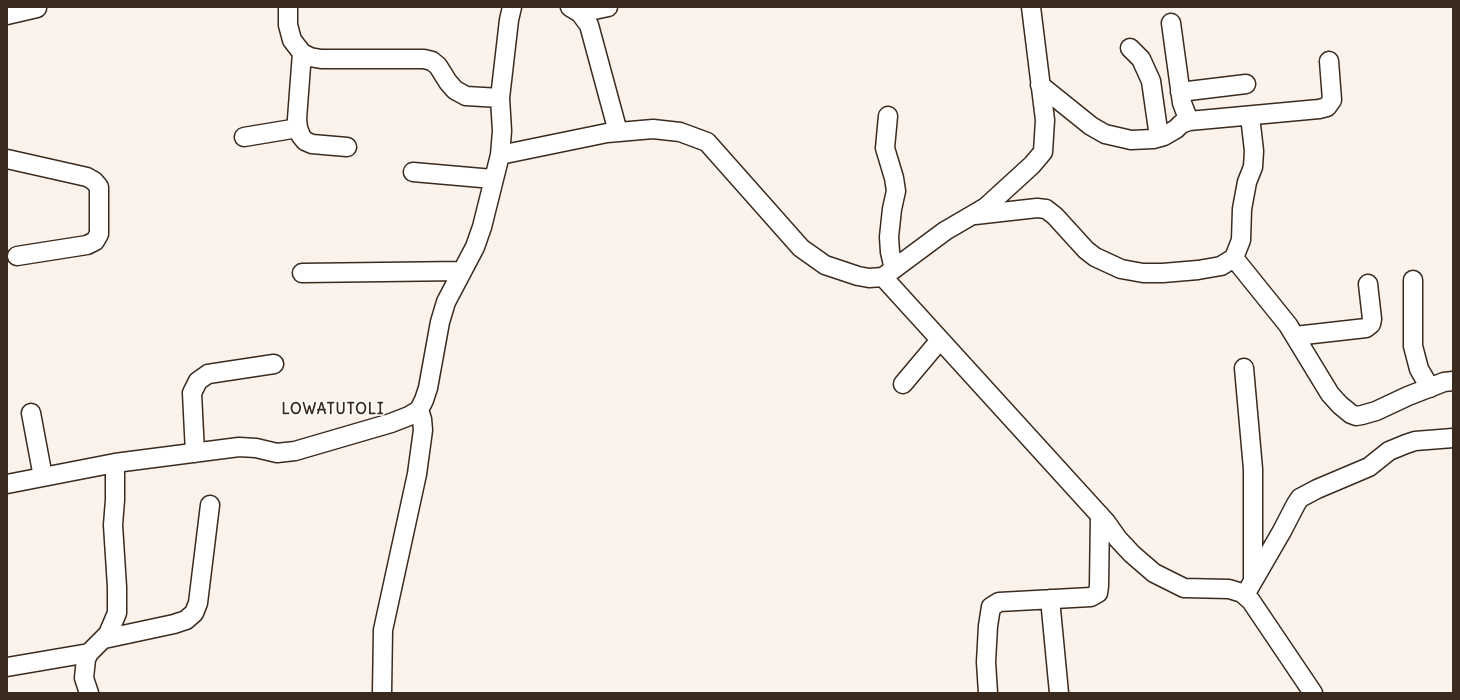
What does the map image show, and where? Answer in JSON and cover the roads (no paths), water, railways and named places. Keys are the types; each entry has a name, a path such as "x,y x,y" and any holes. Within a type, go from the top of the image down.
{"street":[{"path":"288,7 288,25 292,40 302,53 310,57 321,59 424,59 432,61 438,66 455,90 466,96 500,98"},
{"path":"7,484 115,463 239,447 256,448 277,453 295,451 391,423 409,416 419,410 428,388 440,322 446,302 475,247 500,155 502,131 500,98 509,20 512,7"},
{"path":"572,9 608,7"},
{"path":"500,155 599,134 653,129 680,132 707,142 801,248 825,265 869,278 889,273 944,230 986,207 1032,165 1043,152 1045,120 1031,7"},
{"path":"7,15 37,8"},
{"path":"572,9 589,25 618,132"},
{"path":"1171,23 1180,92 1184,110 1189,121"},
{"path":"1130,48 1141,59 1151,81 1159,137"},
{"path":"302,53 297,119 298,128 305,141 312,144 347,147"},
{"path":"1040,85 1086,122 1105,134 1131,140 1153,139 1176,129 1181,124 1189,121 1327,107 1332,100 1329,61"},
{"path":"1180,92 1246,84"},
{"path":"888,116 885,148 894,178 896,191 889,237 889,273 940,340 1100,515 1118,539 1132,554 1159,576 1184,588 1229,589 1242,593 1249,588 1300,498 1369,467 1389,451 1415,442 1453,438"},
{"path":"970,216 1042,208 1046,209 1055,216 1083,247 1096,257 1121,269 1143,273 1198,270 1221,266 1234,258 1241,240 1242,209 1247,182 1253,167 1254,151 1250,116"},
{"path":"244,138 298,128"},
{"path":"7,159 87,177 94,181 99,187 99,234 95,241 87,245 17,256"},
{"path":"413,172 494,179"},
{"path":"1234,258 1288,325 1330,394 1351,414 1362,415 1444,382 1453,381"},
{"path":"302,273 462,270"},
{"path":"1413,280 1413,346 1419,369 1430,388"},
{"path":"1295,336 1366,328 1371,324 1372,319 1368,284"},
{"path":"903,384 940,340"},
{"path":"195,453 192,393 198,381 208,374 274,364"},
{"path":"1244,368 1253,469 1249,588 1251,601 1313,693"},
{"path":"382,693 383,630 417,474 423,430 419,410"},
{"path":"31,413 43,477"},
{"path":"88,693 84,678 86,659 89,653 108,634 117,613 113,525 115,463"},
{"path":"104,639 174,624 186,620 194,612 198,603 210,505"},
{"path":"988,693 986,662 988,626 991,607 998,602 1091,597 1098,593 1100,515"},
{"path":"1050,599 1059,693"},
{"path":"7,667 89,653"}],"district":[{"name":"LOWATUTOLI","path":"333,410"}]}
